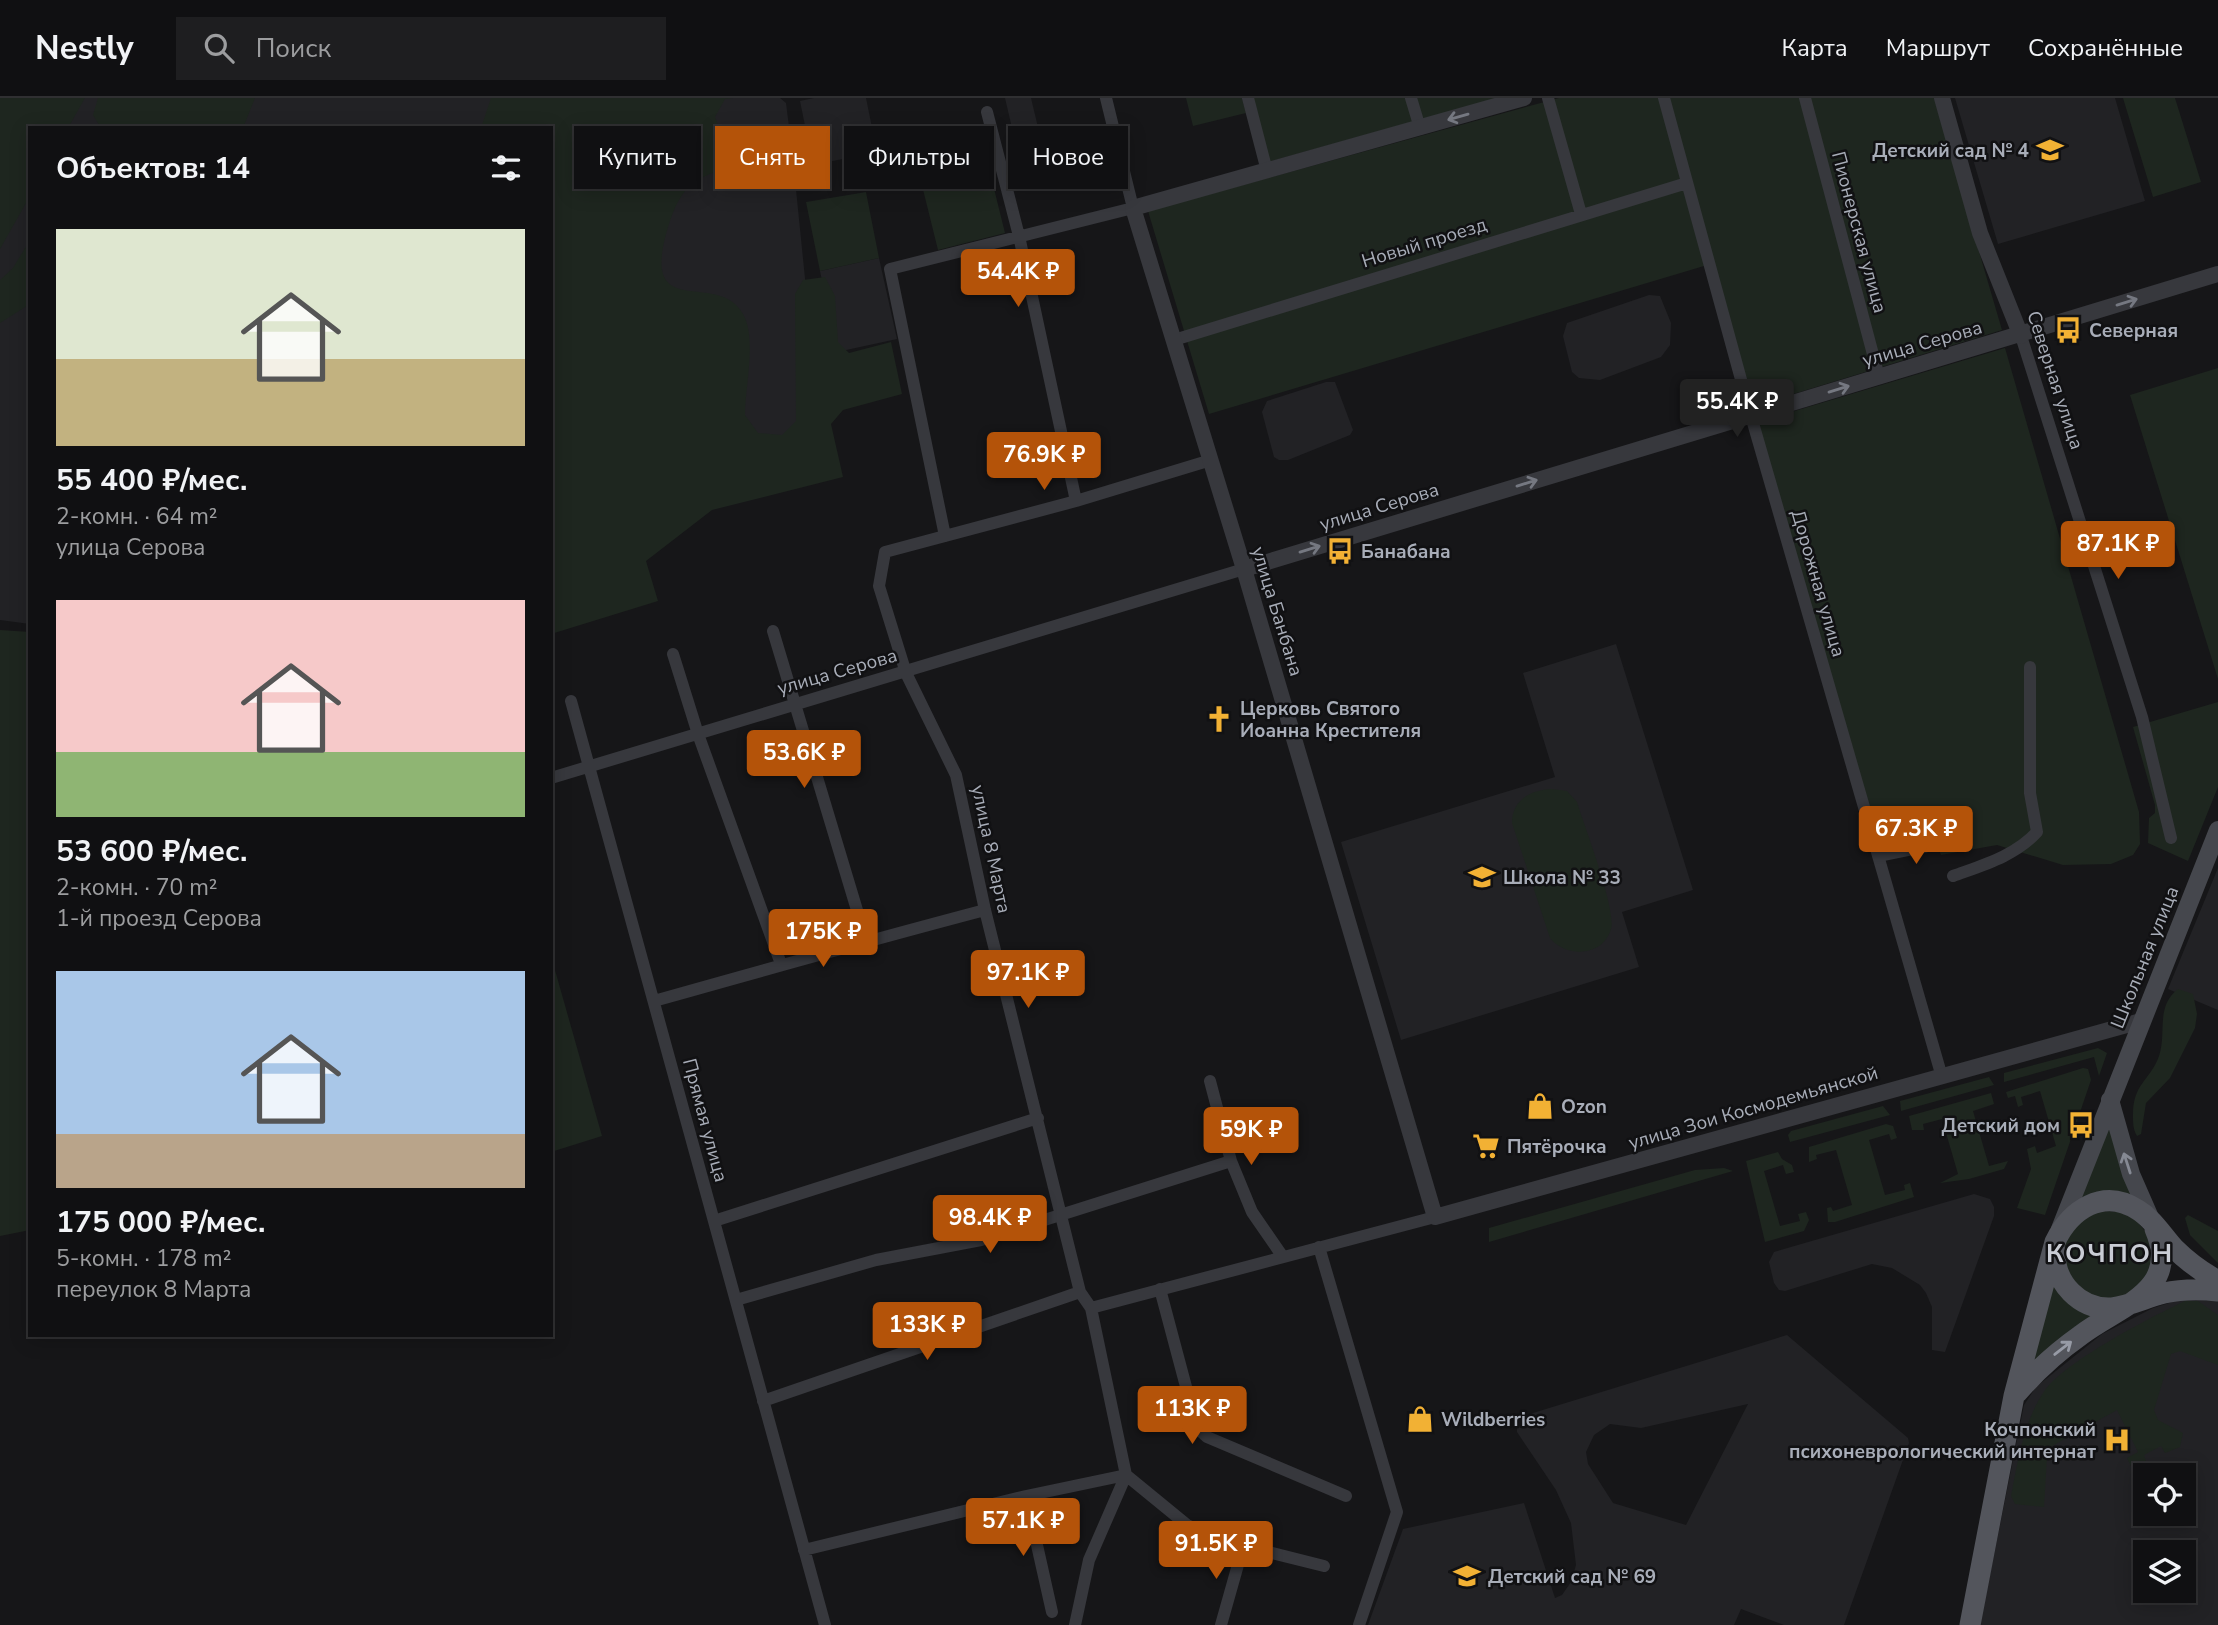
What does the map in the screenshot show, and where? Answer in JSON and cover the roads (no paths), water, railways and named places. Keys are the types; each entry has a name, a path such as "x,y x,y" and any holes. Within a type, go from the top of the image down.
{"main road":[{"name":"Школьная улица","path":"2055,1242 2218,831"},
{"path":"2014,1395 2040,1366 2083,1333 2135,1302 2152,1285 2160,1265 2160,1244 2131,1174 2110,1100"},
{"path":"1970,1625 2014,1395 2055,1242 2071,1216 2098,1202 2132,1206 2192,1265 2218,1281"},
{"path":"2055,1242 2057,1272 2075,1297 2093,1306 2106,1308 2165,1293 2218,1291"}],"street":[{"name":"улица Банбана","path":"1106,98 1133,208 1244,569 1435,1217"},
{"path":"1248,98 1266,171"},
{"path":"1411,98 1419,128"},
{"path":"1211,460 1076,501 945,536 890,269 1133,208 1524,98"},
{"path":"1548,98 1581,214"},
{"name":"Дорожная улица","path":"1664,98 1751,415 1941,1077"},
{"name":"Пионерская улица","path":"1805,98 1879,377"},
{"name":"Северная улица","path":"1941,98 1980,233 2021,336 2138,704 2171,838"},
{"path":"987,112 1019,236 1076,501"},
{"name":"Новый проезд","path":"1174,340 1687,183"},
{"name":"улица Серова","path":"553,777 2021,336 2218,274"},
{"name":"улица 8 Марта","path":"945,536 885,552 879,586 906,673 956,775 985,910 1080,1292 1091,1308 1126,1475"},
{"path":"773,631 866,940"},
{"path":"673,654 698,734 781,964"},
{"path":"1953,876 1998,859 2027,843 2037,832 2030,793 2030,667"},
{"name":"Прямая улица","path":"571,702 825,1625"},
{"path":"1878,856 1947,842"},
{"path":"654,1001 866,940 911,931 985,910"},
{"name":"улица Зои Космодемьянской","path":"1091,1308 1435,1217 2141,1021"},
{"path":"1210,1081 1231,1161 1252,1212 1283,1257"},
{"path":"714,1221 1038,1118"},
{"path":"736,1300 876,1260 981,1240 1231,1161"},
{"path":"1319,1247 1397,1512 1359,1625"},
{"path":"1160,1289 1197,1428 1207,1437 1346,1496"},
{"path":"764,1401 1080,1292"},
{"path":"804,1550 1026,1496 1126,1475"},
{"path":"1126,1475 1186,1525 1243,1547 1324,1566"},
{"path":"1075,1625 1089,1560 1126,1475"},
{"path":"1026,1496 1052,1612"},
{"path":"1221,1625 1243,1547"}],"place":[{"name":"Детский сад № 4","path":"2050,150"},
{"name":"Северная","path":"2068,330"},
{"name":"Банабана","path":"1340,551"},
{"name":"Церковь Святого Иоанна Крестителя","path":"1219,719"},
{"name":"Школа № 33","path":"1482,877"},
{"name":"Ozon","path":"1540,1106"},
{"name":"Детский дом","path":"2081,1125"},
{"name":"Пятёрочка","path":"1486,1146"},
{"name":"Wildberries","path":"1420,1419"},
{"name":"Кочпонский психоневрологический интернат","path":"2117,1440"},
{"name":"Детский сад № 69","path":"1467,1576"}],"district":[{"name":"КОЧПОН","path":"2110,1253"}]}
